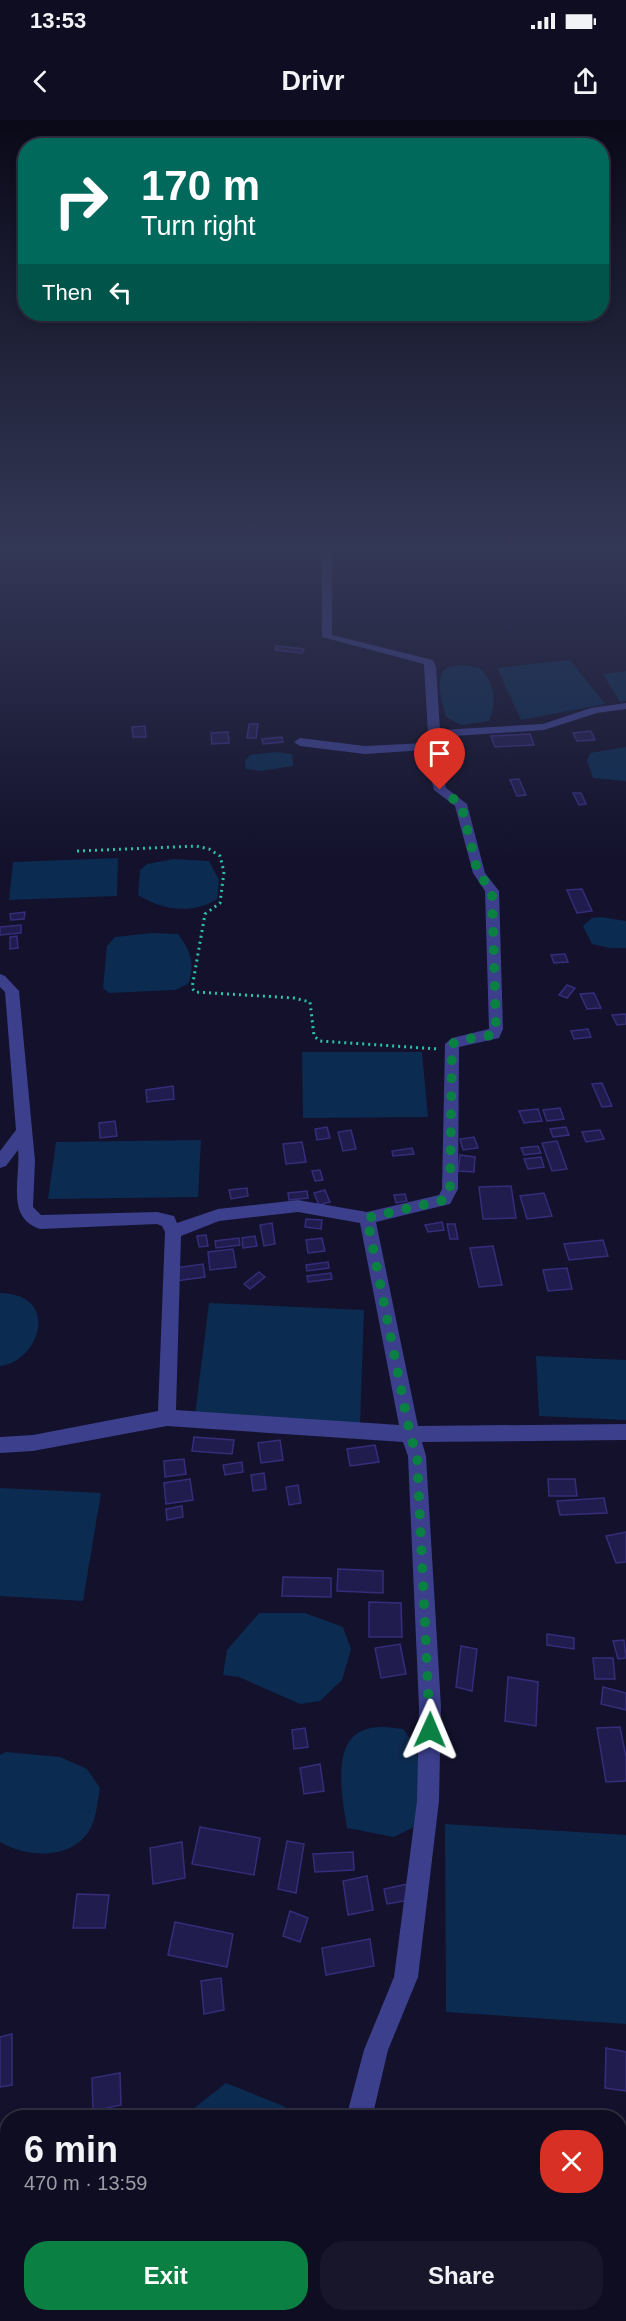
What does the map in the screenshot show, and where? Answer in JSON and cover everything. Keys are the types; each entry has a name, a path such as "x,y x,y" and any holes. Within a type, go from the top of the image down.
{"street":[{"path":"173,1232 218,1215 298,1206 367,1218 444,1200 450,1189 450,1050 452,1044 461,1039 486,1037 494,1034 496,1029 492,891 478,873 461,804 440,790 432,740 431,667 429,662 395,654"},
{"path":"300,742 365,750 544,728 595,710 626,706"},
{"path":"0,979 12,991 27,1161 25,1208 31,1218 40,1222 157,1218 168,1221 173,1232 167,1418"},
{"path":"0,1162 24,1131"},
{"path":"361,2110 376,2050 406,1977 428,1801 430,1707 417,1456 410,1434 367,1218"},
{"path":"0,1445 33,1443 167,1418 410,1434 626,1432"}],"path":[{"path":"77,851 196,846 209,849 220,856 224,872 220,903 205,914 192,988 195,992 294,998 310,1002 314,1036 320,1041 450,1050"}],"water":[{"path":"570,660 605,704 521,720 497,668"},
{"path":"462,665 480,668 489,680 494,700 489,721 462,725 446,717 440,691 441,677 447,668"},
{"path":"626,671 626,701 620,702 603,674"},
{"path":"626,747 626,781 593,778 587,760 590,753"},
{"path":"277,752 292,754 293,766 261,771 246,769 245,761 250,755"},
{"path":"118,858 117,896 9,900 13,862"},
{"path":"174,859 209,861 219,880 217,899 197,907 177,909 157,904 138,895 140,870 147,864"},
{"path":"592,918 626,921 626,948 610,948 592,944 583,926"},
{"path":"152,933 178,934 191,957 192,970 188,984 175,990 109,993 103,988 107,946 115,937"},
{"path":"302,1052 422,1052 428,1117 303,1118"},
{"path":"201,1140 198,1197 48,1199 56,1142"},
{"path":"0,1293 19,1296 32,1304 38,1315 38,1328 25,1353 14,1362 0,1366"},
{"path":"209,1303 364,1310 360,1424 195,1415"},
{"path":"536,1356 626,1360 626,1420 539,1416"},
{"path":"0,1488 101,1493 83,1601 0,1596"},
{"path":"259,1613 305,1613 343,1627 351,1649 342,1680 320,1701 300,1704 239,1677 223,1675 227,1650"},
{"path":"386,1727 403,1729 411,1740 416,1751 420,1775 416,1826 394,1837 347,1828 343,1803 341,1772 347,1745 355,1735 367,1729"},
{"path":"6,1752 60,1757 87,1769 100,1788 94,1820 78,1843 53,1853 39,1853 26,1852 0,1842 0,1755"},
{"path":"445,1824 626,1835 626,2024 446,2012"},
{"path":"226,2083 289,2110 192,2110"}],"building":[{"path":"249,724 258,724 256,738 247,738"},
{"path":"145,726 146,737 133,737 132,727"},
{"path":"591,731 595,740 577,741 573,733"},
{"path":"228,732 229,743 212,744 211,733"},
{"path":"530,734 534,745 495,747 491,736"},
{"path":"282,737 283,742 263,744 262,739"},
{"path":"519,779 526,795 517,796 510,780"},
{"path":"573,793 581,793 586,804 579,805"},
{"path":"582,889 592,911 577,913 567,890"},
{"path":"25,912 24,919 11,920 10,914"},
{"path":"21,925 21,933 0,935 0,927"},
{"path":"17,936 18,948 10,949 10,937"},
{"path":"565,954 568,962 554,963 551,955"},
{"path":"567,985 575,988 567,998 559,995"},
{"path":"594,993 601,1008 587,1009 580,994"},
{"path":"626,1014 626,1024 617,1025 612,1015"},
{"path":"588,1029 591,1037 574,1039 571,1031"},
{"path":"602,1083 612,1106 602,1107 592,1084"},
{"path":"173,1086 174,1099 147,1102 146,1090"},
{"path":"560,1108 564,1119 547,1121 543,1110"},
{"path":"538,1109 542,1121 524,1123 519,1111"},
{"path":"115,1121 117,1136 100,1138 99,1123"},
{"path":"327,1127 330,1138 317,1140 315,1129"},
{"path":"566,1127 569,1135 553,1137 550,1129"},
{"path":"351,1130 356,1149 343,1151 338,1132"},
{"path":"600,1130 604,1139 586,1142 582,1132"},
{"path":"474,1137 478,1148 463,1150 460,1139"},
{"path":"557,1141 567,1169 552,1171 542,1143"},
{"path":"302,1142 306,1162 286,1164 283,1144"},
{"path":"538,1146 541,1153 524,1155 521,1148"},
{"path":"412,1148 414,1154 393,1156 392,1151"},
{"path":"460,1155 475,1157 474,1172 458,1171"},
{"path":"541,1157 544,1167 528,1169 524,1159"},
{"path":"320,1170 323,1180 315,1181 312,1171"},
{"path":"511,1186 516,1218 483,1219 479,1187"},
{"path":"247,1188 248,1196 231,1199 229,1190"},
{"path":"325,1190 330,1202 319,1205 314,1193"},
{"path":"307,1191 308,1198 289,1200 288,1193"},
{"path":"544,1193 552,1216 527,1219 520,1196"},
{"path":"405,1194 407,1201 396,1203 394,1195"},
{"path":"306,1219 322,1220 321,1229 305,1227"},
{"path":"442,1222 444,1230 428,1232 425,1225"},
{"path":"272,1223 275,1244 264,1246 260,1225"},
{"path":"447,1224 455,1224 458,1239 450,1239"},
{"path":"206,1235 208,1246 199,1247 197,1236"},
{"path":"255,1236 257,1246 243,1248 242,1238"},
{"path":"239,1238 240,1245 216,1248 215,1241"},
{"path":"322,1238 325,1251 308,1253 306,1240"},
{"path":"603,1240 608,1256 569,1260 564,1244"},
{"path":"493,1246 502,1285 479,1287 470,1248"},
{"path":"233,1249 236,1267 210,1270 208,1252"},
{"path":"328,1262 329,1268 307,1271 306,1265"},
{"path":"203,1264 205,1277 176,1281 175,1268"},
{"path":"567,1268 572,1289 548,1291 543,1270"},
{"path":"259,1272 265,1277 250,1289 244,1284"},
{"path":"331,1273 332,1279 308,1282 307,1276"},
{"path":"194,1437 234,1440 232,1454 192,1451"},
{"path":"280,1440 283,1460 261,1463 258,1443"},
{"path":"375,1445 379,1462 350,1466 347,1449"},
{"path":"184,1459 186,1474 165,1477 164,1461"},
{"path":"242,1462 243,1472 225,1475 223,1465"},
{"path":"264,1473 266,1489 253,1491 251,1475"},
{"path":"190,1479 193,1500 166,1504 164,1483"},
{"path":"548,1479 575,1479 577,1496 549,1496"},
{"path":"298,1485 301,1503 289,1505 286,1487"},
{"path":"604,1498 607,1513 560,1515 557,1501"},
{"path":"182,1506 183,1517 167,1520 166,1509"},
{"path":"626,1532 626,1562 616,1563 606,1536"},
{"path":"338,1569 383,1571 383,1593 337,1591"},
{"path":"283,1577 331,1578 331,1597 282,1596"},
{"path":"369,1602 401,1603 402,1637 369,1637"},
{"path":"547,1634 574,1638 574,1649 547,1645"},
{"path":"624,1640 626,1658 618,1659 613,1641"},
{"path":"400,1644 406,1674 381,1678 375,1648"},
{"path":"461,1646 477,1649 472,1691 456,1687"},
{"path":"593,1658 613,1658 615,1679 595,1679"},
{"path":"508,1677 538,1682 536,1726 505,1721"},
{"path":"603,1687 626,1693 626,1710 601,1704"},
{"path":"620,1727 626,1757 626,1781 606,1782 597,1728"},
{"path":"305,1728 308,1747 294,1749 292,1730"},
{"path":"320,1764 324,1791 304,1794 300,1768"},
{"path":"200,1827 260,1838 254,1875 192,1864"},
{"path":"287,1841 304,1844 296,1893 278,1889"},
{"path":"182,1842 185,1878 153,1884 150,1848"},
{"path":"353,1852 354,1870 315,1872 313,1854"},
{"path":"367,1876 373,1910 348,1915 343,1881"},
{"path":"408,1884 411,1900 387,1904 384,1889"},
{"path":"77,1894 109,1895 105,1928 73,1928"},
{"path":"290,1911 308,1918 300,1942 283,1936"},
{"path":"175,1922 233,1934 227,1967 168,1955"},
{"path":"370,1939 374,1966 326,1975 322,1948"},
{"path":"221,1978 224,2010 204,2014 201,1981"},
{"path":"12,2034 12,2085 0,2087 0,2037"},
{"path":"606,2048 626,2052 626,2091 605,2088"},
{"path":"120,2073 121,2105 93,2110 92,2078"}],"route":[{"path":"430,1730 417,1456 410,1434 392,1349 367,1218 444,1200 450,1189 450,1050 452,1044 461,1039 486,1037 494,1034 496,1029 492,891 478,873 461,804 444,795 440,790"}]}
